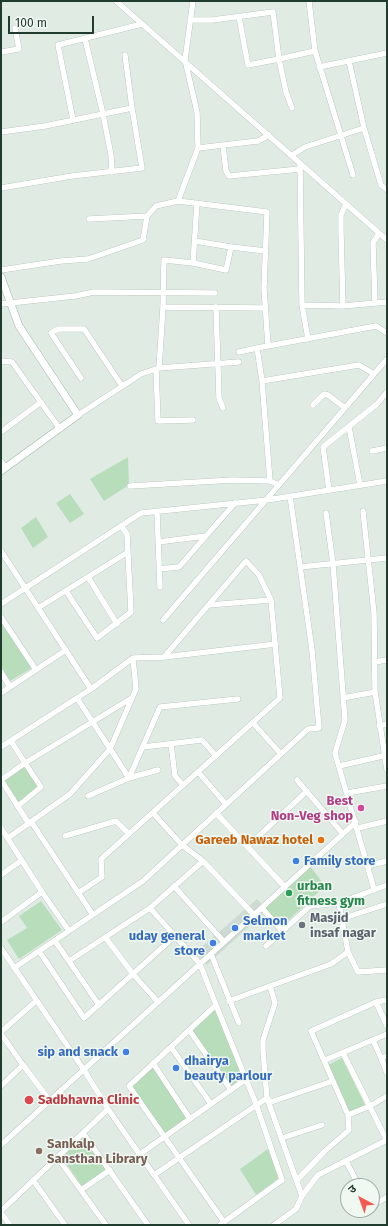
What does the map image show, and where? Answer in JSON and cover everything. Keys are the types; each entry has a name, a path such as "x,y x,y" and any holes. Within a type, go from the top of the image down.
{"street":[{"path":"116,1 292,155 300,166 387,240"},
{"path":"178,201 198,148 197,112 185,60 193,1"},
{"path":"309,1 315,51 352,175"},
{"path":"190,20 212,20 273,12 279,59 286,92 292,108"},
{"path":"239,16 248,65 315,51"},
{"path":"72,120 58,45 142,24"},
{"path":"1,52 19,49 15,28"},
{"path":"85,39 103,114 111,155 112,172"},
{"path":"319,67 387,53"},
{"path":"1,188 142,168 125,55"},
{"path":"349,61 364,128 381,185 387,190"},
{"path":"1,132 132,108"},
{"path":"292,155 305,147 364,128"},
{"path":"198,148 258,141 269,135"},
{"path":"223,146 229,176 300,166"},
{"path":"300,166 302,305 308,339"},
{"path":"1,270 61,260 88,259 143,240 147,216 156,206 178,201 267,212 265,308 268,346"},
{"path":"194,264 197,203"},
{"path":"343,306 341,233 342,215 346,204"},
{"path":"89,219 147,216"},
{"path":"375,303 373,243 379,232"},
{"path":"195,241 266,251"},
{"path":"193,420 158,421 158,369 163,307 164,260 226,270 231,247"},
{"path":"1,276 19,326 78,415"},
{"path":"1,304 75,296 94,292 215,293"},
{"path":"302,305 343,306 387,302"},
{"path":"163,307 265,308"},
{"path":"216,308 219,398 223,408"},
{"path":"239,352 376,326 387,333"},
{"path":"81,378 51,333 58,329 84,329 122,386"},
{"path":"256,348 262,381 270,481"},
{"path":"163,620 387,359"},
{"path":"1,361 12,362 60,429"},
{"path":"1,461 3,469 78,415 141,374 158,369 239,362"},
{"path":"262,381 359,365 374,374"},
{"path":"329,490 322,447 377,404 387,392"},
{"path":"313,405 324,394 328,395 345,408"},
{"path":"1,432 41,402"},
{"path":"349,427 360,485"},
{"path":"372,451 387,448"},
{"path":"130,486 233,480 270,481 279,485"},
{"path":"1,604 141,513 267,500 387,482"},
{"path":"14,968 143,881 225,803 308,729 319,728 312,650 290,496"},
{"path":"159,569 179,567 235,503"},
{"path":"157,511 160,587"},
{"path":"363,511 374,613 375,692 379,726 386,755 387,770"},
{"path":"326,513 333,564 345,720 335,752 358,828 374,889"},
{"path":"66,591 97,638 131,612 127,534 121,526"},
{"path":"158,542 206,536"},
{"path":"1,551 91,689"},
{"path":"38,608 128,552"},
{"path":"300,567 387,558"},
{"path":"78,893 102,877 101,860 280,698 271,600 258,575 246,561 164,657"},
{"path":"88,577 117,624"},
{"path":"209,605 271,600"},
{"path":"1,617 36,670"},
{"path":"1,747 91,689 133,658 164,657 276,644"},
{"path":"1,693 66,650"},
{"path":"8,838 31,824 70,794 110,749 130,699 136,689 133,658"},
{"path":"374,662 387,660"},
{"path":"1,672 10,687"},
{"path":"343,698 375,692"},
{"path":"77,698 129,778"},
{"path":"92,915 1,780 25,763 130,699"},
{"path":"129,778 160,707 238,699"},
{"path":"253,723 281,754"},
{"path":"379,726 387,724"},
{"path":"143,747 202,740 216,756"},
{"path":"11,741 41,787 18,806"},
{"path":"171,744 175,776 183,786"},
{"path":"339,766 386,755"},
{"path":"88,796 129,778 158,770"},
{"path":"198,772 225,803"},
{"path":"297,780 308,791 343,834"},
{"path":"347,793 387,786"},
{"path":"247,847 308,791"},
{"path":"153,813 182,845 203,860 254,915"},
{"path":"216,813 285,887"},
{"path":"65,836 116,821 129,834"},
{"path":"358,828 387,821"},
{"path":"1,1145 356,822"},
{"path":"1,828 42,892 70,931"},
{"path":"1,875 22,860"},
{"path":"69,961 150,908 203,860"},
{"path":"367,866 387,860"},
{"path":"266,946 310,906 339,903 387,885"},
{"path":"174,886 224,942"},
{"path":"1,922 42,892"},
{"path":"339,903 348,952 358,972 387,970"},
{"path":"341,919 387,904"},
{"path":"150,908 200,964 216,1005 245,1080 256,1104 282,1180 222,1224 179,1158 129,1086 216,1005"},
{"path":"262,908 282,931"},
{"path":"39,951 84,1018 175,936"},
{"path":"105,937 133,974 158,1002"},
{"path":"55,941 99,1004"},
{"path":"1,948 84,1070 108,1109 189,1225"},
{"path":"229,1001 331,964 348,952"},
{"path":"211,954 239,1023"},
{"path":"270,986 274,1003 263,1046 267,1098 302,1196"},
{"path":"297,1180 325,1150 348,1130 348,1115 311,1031 376,1002 387,1000"},
{"path":"36,1001 1,1033 50,1101"},
{"path":"376,1002 387,1026"},
{"path":"189,1030 231,1090"},
{"path":"325,1060 387,1034"},
{"path":"373,1040 384,1057 387,1073"},
{"path":"171,1047 211,1104"},
{"path":"275,1225 296,1209 302,1196 318,1175 387,1139 343,1053"},
{"path":"153,1063 190,1119"},
{"path":"1,1086 24,1065"},
{"path":"140,1154 245,1080"},
{"path":"267,1098 271,1102 333,1081"},
{"path":"348,1115 370,1106 387,1096"},
{"path":"154,1175 256,1104 267,1098"},
{"path":"10,1225 1,1212 108,1109"},
{"path":"282,1138 322,1125"},
{"path":"83,1133 148,1225"},
{"path":"57,1157 106,1225"},
{"path":"346,1161 355,1178"},
{"path":"81,1190 110,1170"},
{"path":"33,1180 65,1225"}],"shaded area":[{"name":"Selmon market","path":"257,899 267,910 207,965 196,952"}],"green space":[{"path":"128,457 129,485 104,501 90,479"},
{"path":"70,494 84,514 70,523 56,503"},
{"path":"36,517 48,537 33,548 21,528"},
{"path":"1,622 32,668 10,681 1,668"},
{"path":"25,767 39,787 18,805 3,781"},
{"path":"310,866 325,886 281,927 265,908"},
{"path":"41,901 62,930 19,959 7,940 27,928 19,916"},
{"path":"215,1010 244,1081 232,1088 192,1031"},
{"path":"342,1058 365,1105 349,1112 328,1065"},
{"path":"153,1067 189,1117 165,1134 132,1087"},
{"path":"82,1136 106,1169 82,1186 61,1156"},
{"path":"268,1149 279,1178 256,1195 240,1169"}],"place":[{"name":"Best Non-Veg shop","path":"361,808"},
{"name":"Gareeb Nawaz hotel","path":"321,840"},
{"name":"Family store","path":"296,861"},
{"name":"urban fitness gym","path":"289,893"},
{"name":"Masjid insaf nagar","path":"302,925"},
{"name":"Selmon market","path":"235,928"},
{"name":"uday general store","path":"213,943"},
{"name":"sip and snack","path":"126,1052"},
{"name":"dhairya beauty parlour","path":"176,1068"},
{"name":"Sadbhavna Clinic","path":"29,1100"},
{"name":"Sankalp Sansthan Library","path":"39,1151"}]}
